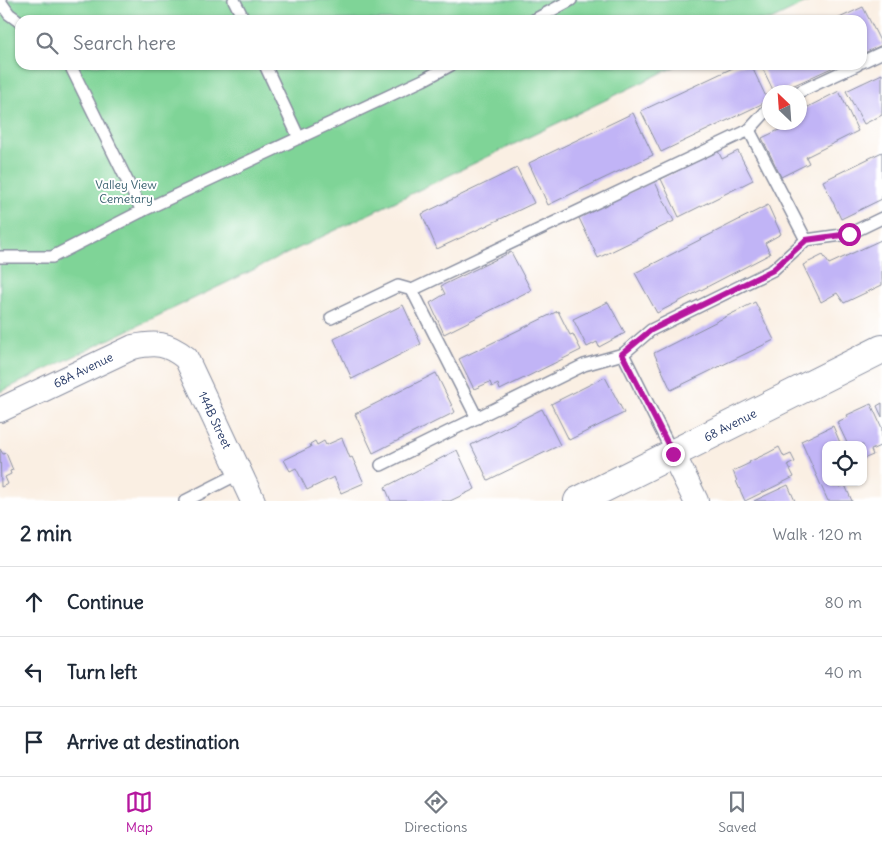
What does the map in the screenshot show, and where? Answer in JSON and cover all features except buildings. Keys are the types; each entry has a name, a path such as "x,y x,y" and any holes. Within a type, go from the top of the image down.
{"street":[{"name":"68A Avenue","path":"0,410 132,347 148,344 160,344 169,347"},
{"name":"144B Street","path":"169,347 186,358 253,501"},
{"name":"68 Avenue","path":"578,501 882,349"},
{"path":"673,454 696,501"}],"lane":[{"path":"234,0 242,15"},
{"path":"543,15 571,0"},
{"path":"0,1 9,14 15,18"},
{"path":"867,60 881,54"},
{"path":"72,70 142,211"},
{"path":"267,70 299,138"},
{"path":"0,257 52,257 142,211 442,70"},
{"path":"807,89 846,70"},
{"path":"331,318 398,286 412,290 749,130 762,116"},
{"path":"749,130 806,240"},
{"path":"381,465 584,365 622,354 651,330 773,270 806,240 849,234 882,218"},
{"path":"412,290 476,418"},
{"path":"622,354 673,454"},
{"path":"185,501 240,473"}],"green space":[{"name":"Valley View Cemetary","path":"0,0 812,0 781,15 15,15 15,70 668,70 0,392"}],"route":[{"path":"673,454 622,354 651,330 773,270 806,240 849,234"}]}
